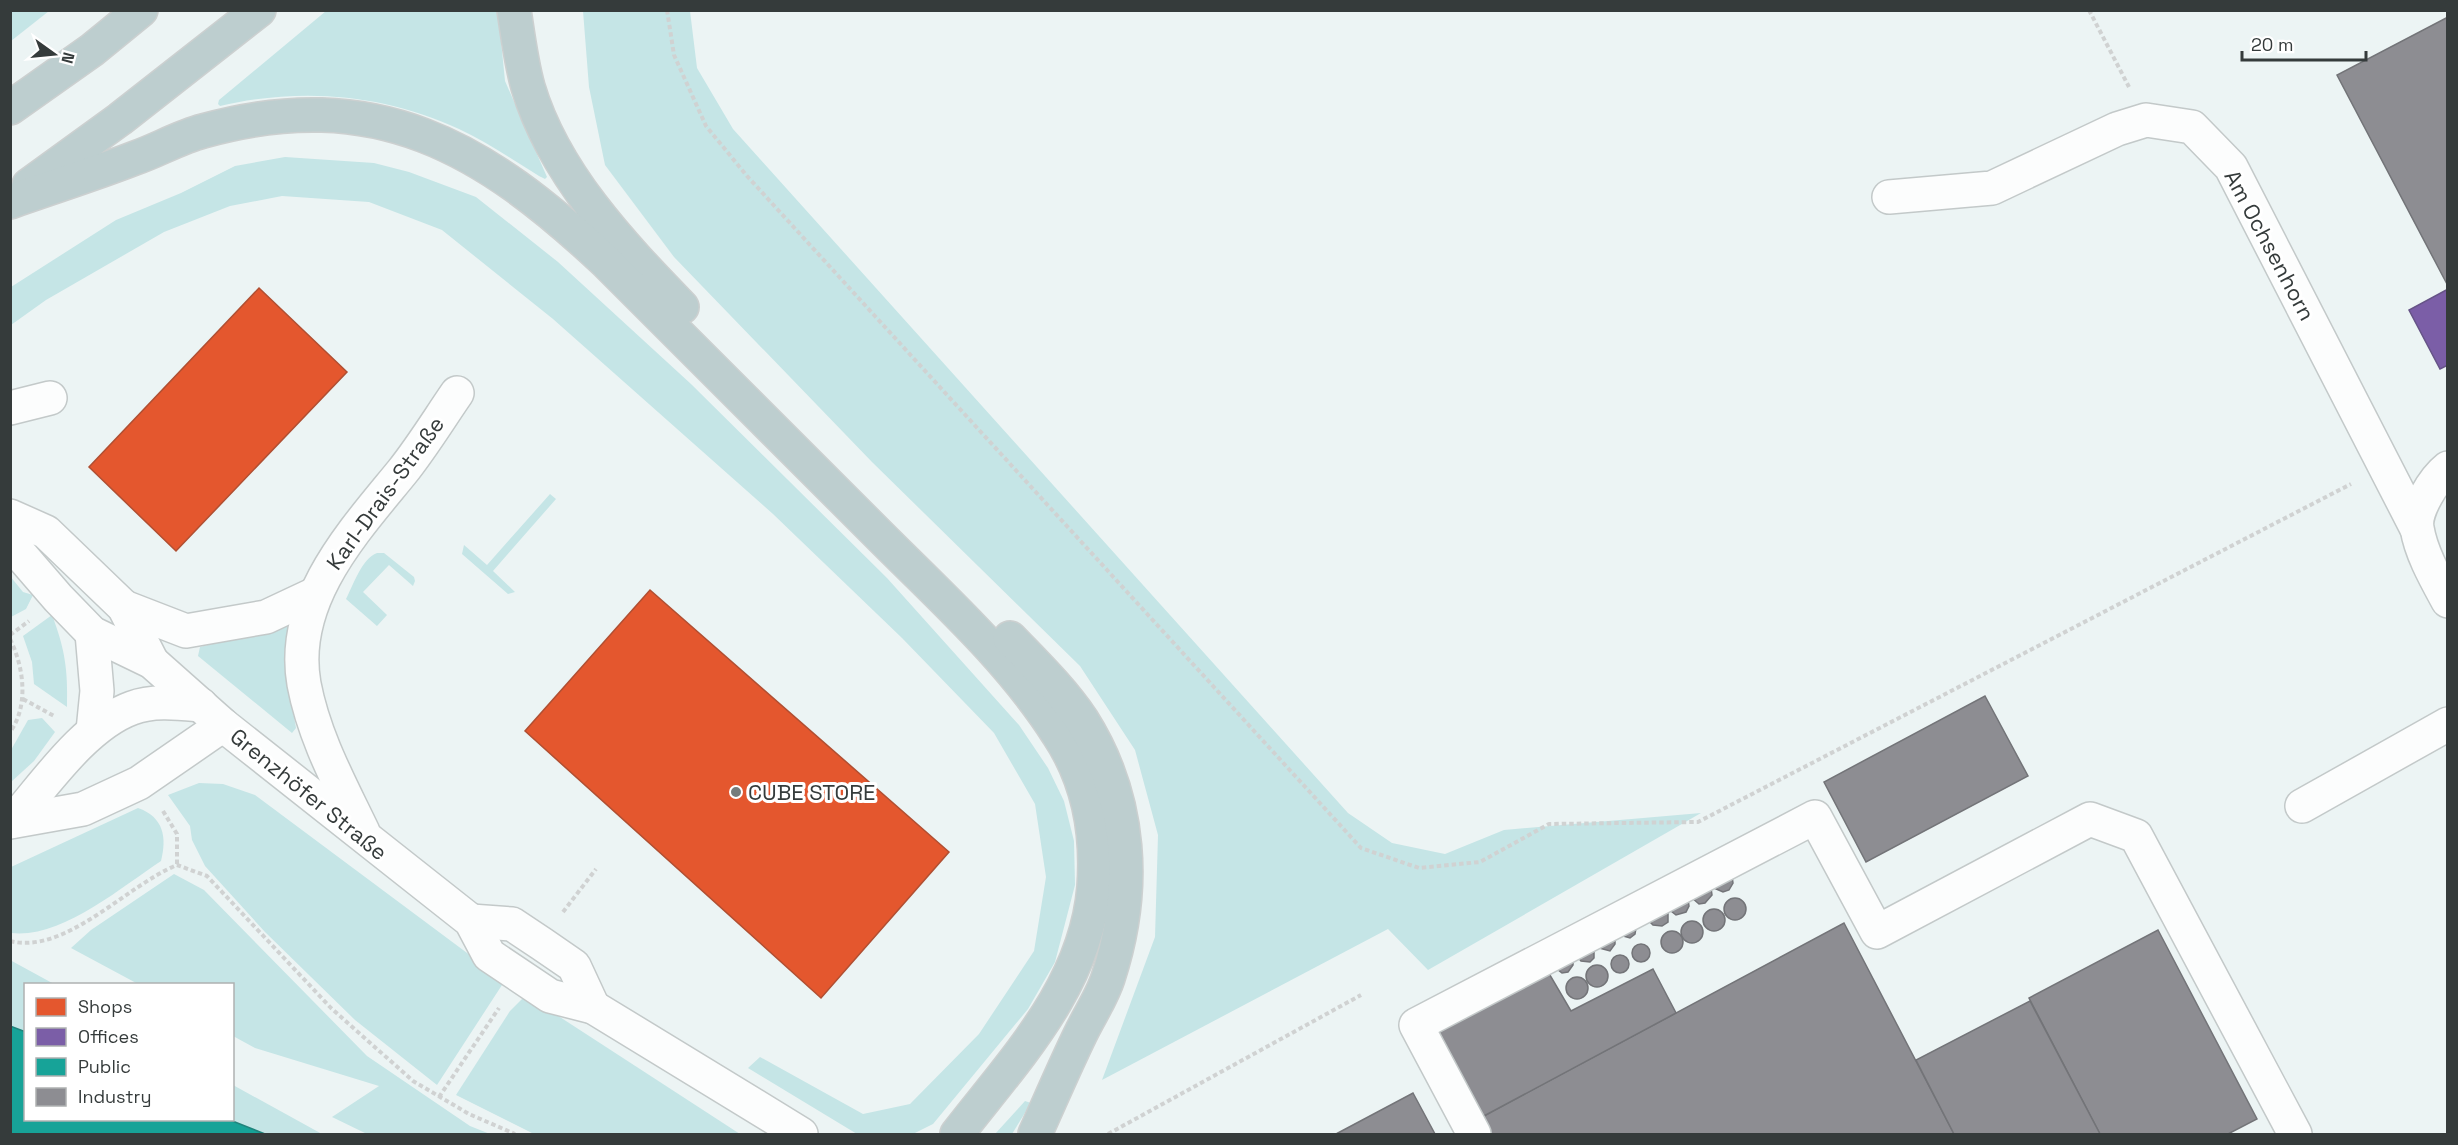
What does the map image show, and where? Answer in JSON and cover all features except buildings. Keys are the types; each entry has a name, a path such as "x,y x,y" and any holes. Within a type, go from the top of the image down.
{"highway":[{"path":"92,50 122,10"},
{"path":"10,108 92,50 141,10"},
{"path":"10,200 129,112 259,10"},
{"path":"514,10 519,44 533,99 545,130 589,203 640,263 702,328 1048,678 1081,719 1102,757 1117,799 1125,849 1125,916 1108,980 1035,1134"},
{"path":"10,200 134,159 201,131 265,117 314,114 360,118 426,136 483,162 555,214 607,263 938,594 1018,679 1059,735 1085,789 1095,843 1094,889 1086,933 1072,971 1052,1011 957,1134"}],"street":[{"name":"Am Ochsenhorn","path":"1889,197 1992,188 2117,129 2146,120 2192,127 2231,167 2416,527 2433,572 2448,601"},
{"name":"Karl-Drais-Straße","path":"366,839 317,735 304,682 304,644 315,594 338,553 403,470 457,393"},
{"path":"10,408 50,398"},
{"path":"2416,527 2425,496 2448,468"},
{"name":"Grenzhöfer Straße","path":"10,516 46,532 124,607 152,662"},
{"name":"Grenzhöfer Straße","path":"10,532 20,554 92,633 152,662 212,715 471,921 489,955 550,996 593,1007 801,1134"},
{"name":"Karl-Drais-Straße","path":"124,607 186,631 266,617 315,594"},
{"path":"92,633 97,692 93,731"},
{"path":"12,822 93,731 132,708 167,702 212,715"},
{"path":"12,822 83,809 139,783 212,715"},
{"path":"2302,806 2448,724"},
{"path":"1474,1134 1416,1025 1815,817 1877,932 2090,819 2136,836 2295,1134"}],"path":[{"path":"668,10 674,55 706,126 747,176 1361,848 1419,868 1480,862 1549,824 1698,822 2356,481"},
{"path":"2089,10 2146,120"},
{"path":"10,639 18,656 23,699 16,725 10,732"},
{"path":"10,941 22,944 65,935 155,874 177,865 207,876 331,1008 413,1082 469,1114 515,1134"},
{"path":"1108,1134 1361,994"}],"shaded area":[{"path":"11,10 49,10 49,11 11,41"},
{"path":"326,11 498,11 505,81 547,177 545,179 539,176 490,145 459,129 431,117 372,101 311,96 250,100 220,106 218,104 219,100"},
{"path":"583,11 690,11 697,68 733,129 1348,813 1392,843 1445,854 1504,830 1701,813 1428,970 1388,929 1102,1080 1155,937 1158,835 1135,750 1080,666 872,462 674,257 605,165 589,87"},
{"path":"285,157 374,163 409,172 476,197 558,262 691,384 887,578 1019,725 1048,768 1064,801 1074,841 1075,885 1055,962 1028,1009 933,1124 913,1134 857,1134 748,1068 760,1057 863,1114 910,1104 979,1034 1034,951 1046,877 1035,804 994,733 902,638 773,514 553,319 442,230 369,202 282,196 230,206 164,232 46,300 11,325 11,287 116,220 181,193 235,166"},
{"path":"550,494 556,499 493,571 515,592 508,594 462,554 464,545 487,565"},
{"path":"377,553 384,553 414,577 415,581 413,586 389,565 363,592 387,615 377,626 346,599 362,566"},
{"path":"10,576 23,592 33,595 26,609 11,617"},
{"path":"52,615 65,660 67,707 34,684 32,662 23,636"},
{"path":"291,616 287,677 296,728 292,733 198,656 200,647 263,631"},
{"path":"42,718 55,732 34,761 11,782 11,750 28,720"},
{"path":"199,783 223,784 255,795 502,979 502,985 437,1085 355,1020 265,932 205,866 192,840 190,826 168,795"},
{"path":"138,808 153,817 162,829 164,844 161,861 109,897 70,920 30,933 11,933 11,867"},
{"path":"174,874 204,890 367,1056 470,1126 490,1134 367,1134 332,1117 379,1086 255,1048 234,1037 234,983 136,983 71,948 91,930"},
{"path":"10,960 52,983 24,983 24,1121 234,1121 234,1086 322,1134 11,1134"},
{"path":"526,995 740,1134 534,1134 456,1095 510,1011"},
{"path":"1025,1101 1031,1103 1012,1134 995,1134"}],"place":[{"name":"CUBE STORE","path":"736,792"}]}
